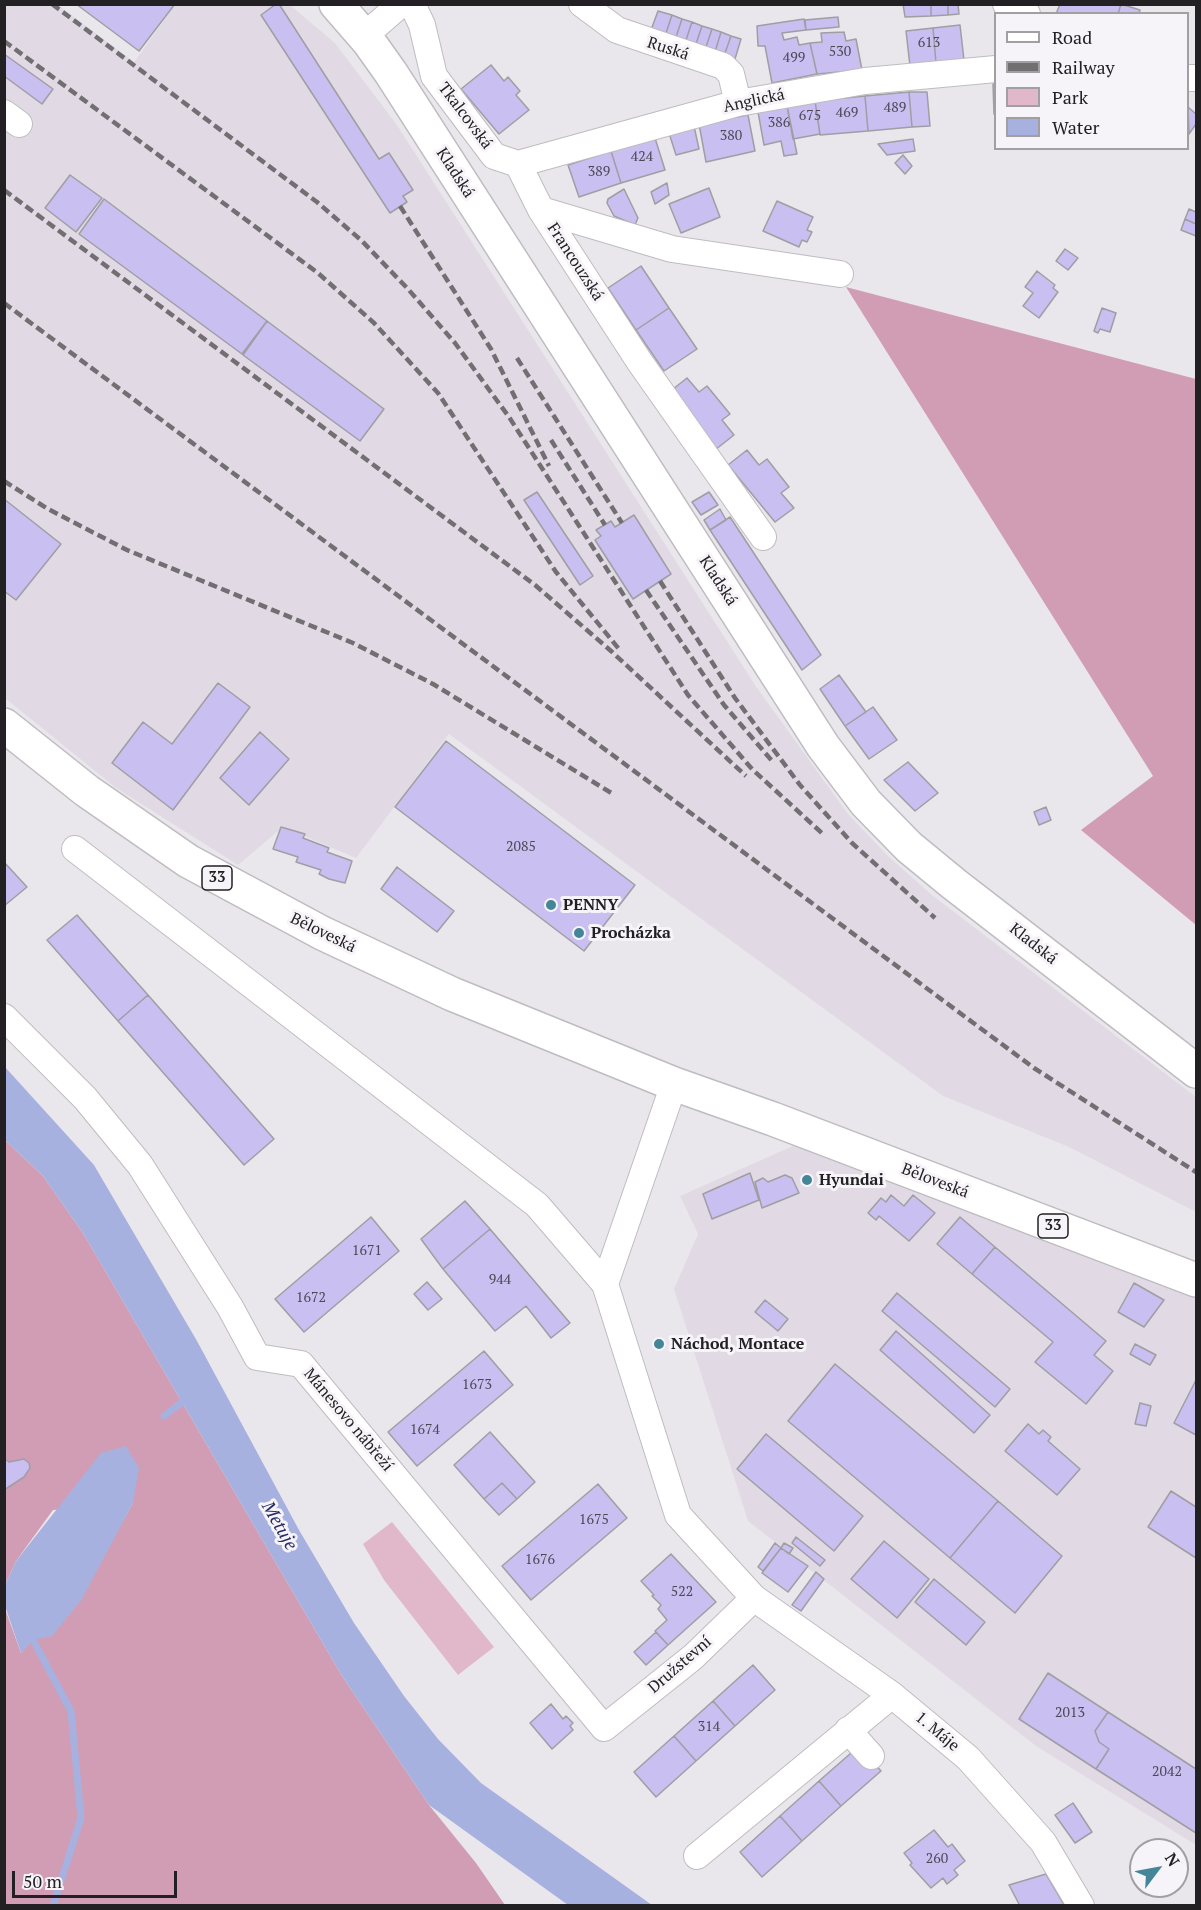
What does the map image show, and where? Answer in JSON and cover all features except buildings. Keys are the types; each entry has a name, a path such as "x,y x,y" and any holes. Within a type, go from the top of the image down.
{"main road":[{"name":"Kladská","path":"336,4 364,36 391,73 823,746 866,803 909,847 954,884 1197,1071"},
{"name":"Běloveská","path":"4,725 141,831 235,888 322,933 452,994 674,1084 773,1119 1197,1280"}],"street":[{"path":"364,36 401,4"},
{"name":"Tkalcovská","path":"412,4 422,25 434,76 494,156 518,164"},
{"name":"Ruská","path":"582,4 617,30 723,66 731,74 738,103"},
{"path":"1006,4 1022,12"},
{"name":"Anglická","path":"518,164 738,103 865,81 994,69"},
{"path":"518,164 541,210"},
{"name":"Francouzská","path":"541,210 672,249 840,274"},
{"name":"Francouzská","path":"541,210 639,361 763,537"},
{"path":"75,849 537,1205 605,1284 678,1515 754,1598"},
{"name":"Mánesovo nábřeží","path":"4,1017 85,1098 140,1165 230,1307 257,1357 301,1364 604,1728"},
{"path":"605,1284 674,1084"},
{"name":"1. Máje","path":"754,1598 892,1695 975,1766 1043,1842 1081,1905"},
{"name":"Družstevní","path":"604,1728 693,1657 754,1598"},
{"path":"697,1856 892,1695"},
{"path":"848,1730 871,1756"}],"shaded area":[{"path":"4,5 58,5 134,62 175,5 290,5 335,43 397,125 755,685 848,814 887,855 932,895 1196,1097 1196,1212 1069,1147 943,1096 449,734 356,858 283,827 238,865 116,788 5,698"},
{"path":"846,287 1196,379 1196,925 1081,830 1153,776"},
{"path":"5,1140 43,1176 83,1233 342,1676 429,1805 476,1863 505,1905 5,1905 4,1606 21,1653 111,1542 133,1503 53,1510 16,1561 5,1585"},
{"path":"795,1145 1196,1298 1196,1845 1189,1841 1189,1838 1185,1838 1036,1746 748,1521 674,1289 698,1234 680,1196"}],"green space":[{"path":"392,1522 494,1647 458,1675 384,1580 363,1544"}],"water":[{"name":"Metuje","path":"5,1067 94,1165 197,1341 299,1530 354,1623 404,1696 438,1739 481,1783 652,1905 568,1905 429,1805 342,1676 83,1233 43,1176 5,1140"},
{"path":"126,1446 139,1468 133,1503 82,1599 52,1636 33,1640 21,1653 5,1606 5,1585 16,1561 101,1453"}],"waterway":[{"path":"164,1416 186,1399"},
{"path":"36,1633 33,1640 71,1711 81,1818 53,1906"}],"railway":[{"path":"52,4 317,202 362,241 408,289 455,343 509,417 688,695 752,769 824,835"},
{"path":"4,41 318,273 374,323 438,393 556,572 619,649"},
{"path":"4,190 535,585 611,651 746,776"},
{"path":"400,206 491,349 549,466"},
{"path":"4,303 1034,1068 1196,1172"},
{"path":"517,358 622,523"},
{"path":"551,440 605,525"},
{"path":"4,481 48,509 127,550 353,643 433,684 613,794"},
{"path":"660,581 735,698 800,785 852,843 935,918"},
{"path":"646,590 724,705 773,762"}],"place":[{"name":"PENNY","path":"551,905"},
{"name":"Procházka","path":"579,933"},
{"name":"Hyundai","path":"807,1180"},
{"name":"Náchod, Montace","path":"659,1344"}]}
